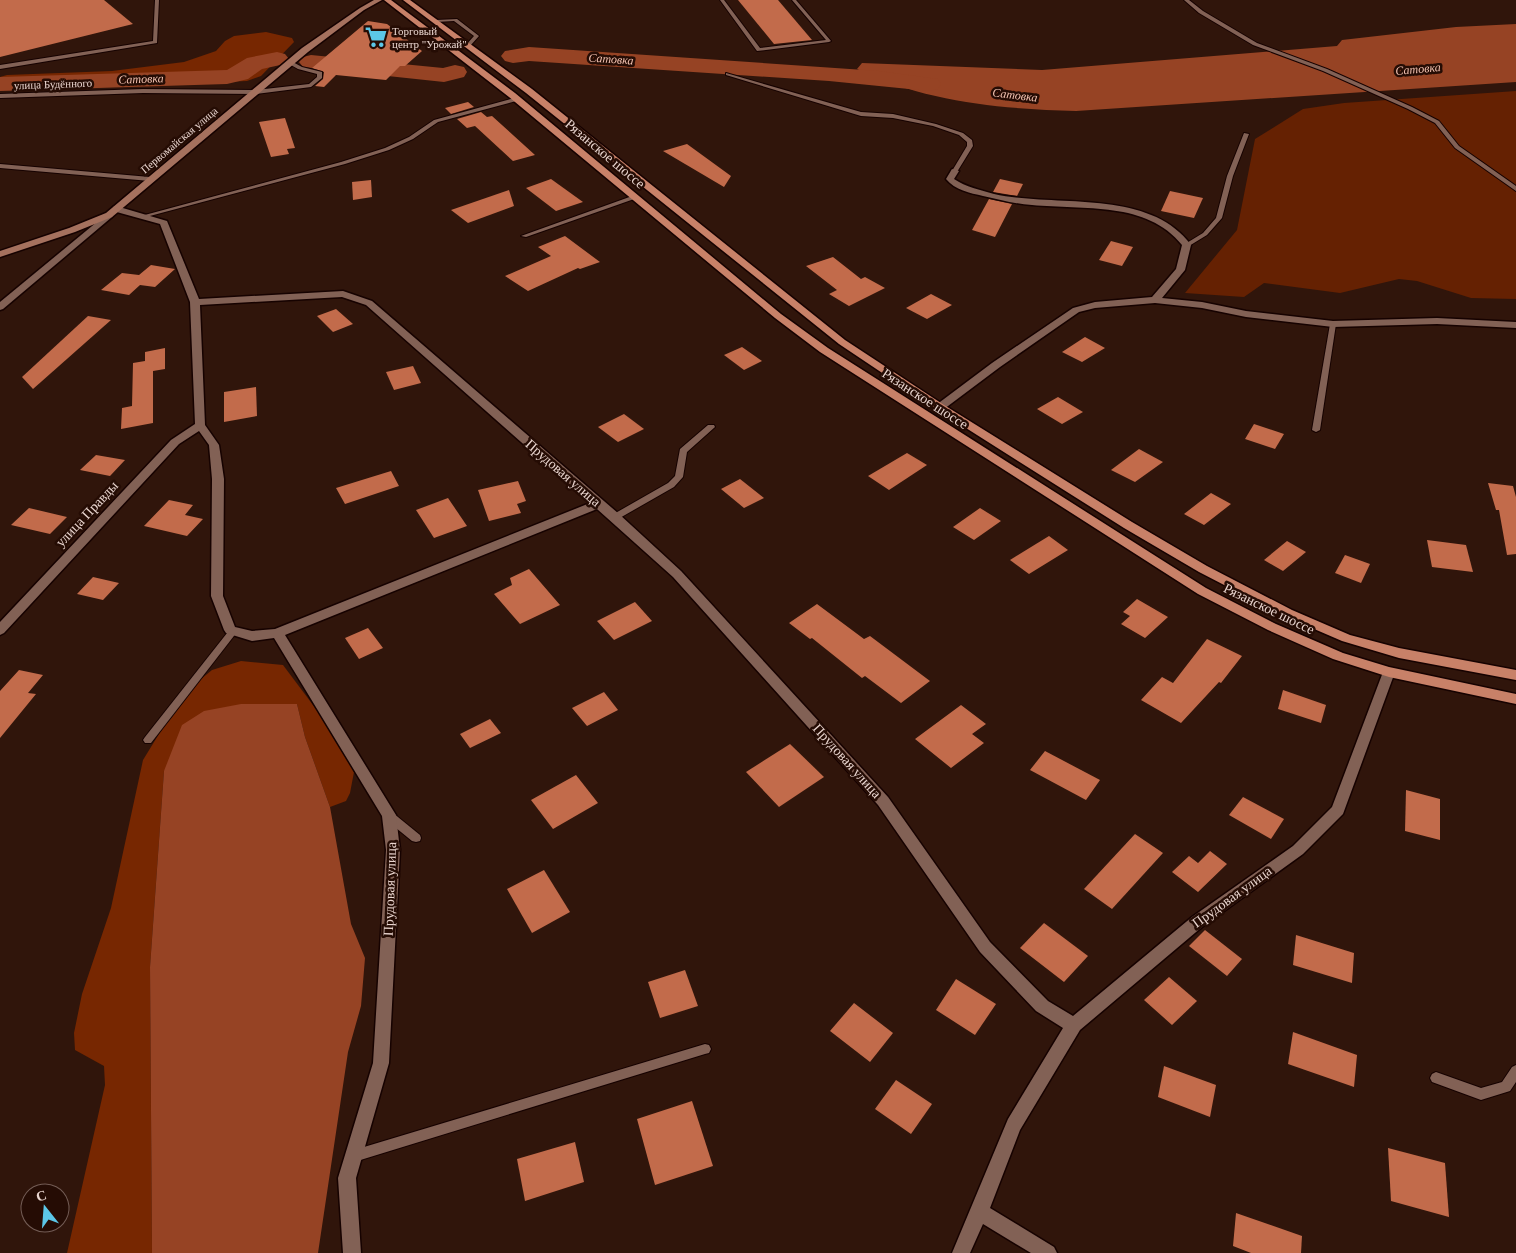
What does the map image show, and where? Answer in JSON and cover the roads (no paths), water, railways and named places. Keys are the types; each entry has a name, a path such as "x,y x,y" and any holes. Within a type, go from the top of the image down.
{"main road":[{"name":"Первомайская улица","path":"113,212 150,179 336,27 379,0"},
{"name":"Рязанское шоссе","path":"387,0 518,99 778,316 824,350 1202,591 1272,627 1338,656 1389,672 1516,699"},
{"name":"Рязанское шоссе","path":"406,0 529,91 842,342 940,407 1128,525 1203,569 1288,614 1355,641 1516,675"},
{"path":"0,254 72,230 113,212"}],"street":[{"path":"955,172 950,179 955,184 1006,199 1091,206 1145,215 1173,228 1181,235 1187,245 1180,270 1154,300"},
{"path":"113,212 159,220 167,228 195,302 200,425 214,446 218,478 217,596 230,630 252,636 277,633 598,504"},
{"name":"Первомайская улица","path":"0,307 113,212"},
{"name":"Прудовая улица","path":"195,302 343,294 369,303 615,517 677,574 883,801 985,948 1042,1006 1074,1025 1197,922 1298,850 1338,810 1389,672"},
{"path":"940,407 996,365 1076,310 1095,305 1154,300 1202,305 1246,314 1333,324 1437,321 1516,325"},
{"name":"улица Правды","path":"0,630 175,442 200,425"},
{"name":"Прудовая улица","path":"277,633 388,815 393,850 381,1063 347,1178 352,1253"},
{"path":"961,1253 1014,1125 1074,1025"},
{"path":"979,1212 1048,1253"}],"lane":[{"path":"0,67 155,42 157,0"},
{"path":"722,0 759,50 829,41 794,0"},
{"path":"1186,0 1201,12 1255,44 1325,70 1437,122 1457,147 1516,189"},
{"path":"256,92 312,85 319,78 320,73 300,68 291,63"},
{"path":"728,74 861,114 918,121 961,134 970,140 970,146 955,172"},
{"name":"улица Будённого","path":"0,96 143,91 256,92"},
{"path":"144,216 343,163 387,149 411,138 436,121 518,99"},
{"path":"1187,245 1205,234 1219,218 1230,176 1246,134"},
{"path":"0,166 150,179"},
{"path":"524,236 635,197"},
{"path":"1316,430 1333,324"},
{"path":"615,517 671,485 680,477 683,451 711,427"},
{"path":"148,740 234,630"},
{"path":"388,815 416,838"},
{"path":"354,1156 706,1049"},
{"path":"1436,1078 1481,1094 1506,1087 1516,1070"}],"water":[{"path":"1516,24 1516,82 1076,111 992,106 964,102 909,89 857,69 862,63 1042,70 1337,46 1342,40 1456,27"},
{"path":"241,704 297,704 305,737 330,807 351,924 365,958 361,1006 348,1052 318,1253 152,1253 150,967 164,771 182,725 204,711"}],"waterway":[{"name":"Сатовка","path":"513,56 529,54 779,70 929,84"},
{"name":"Сатовка","path":"0,84 227,77 239,74 255,63 277,59"},
{"name":"Сатовка","path":"311,62 444,75 455,72"}],"place":[{"name":"Торговый центр \"Урожай\"","path":"376,37"}]}
